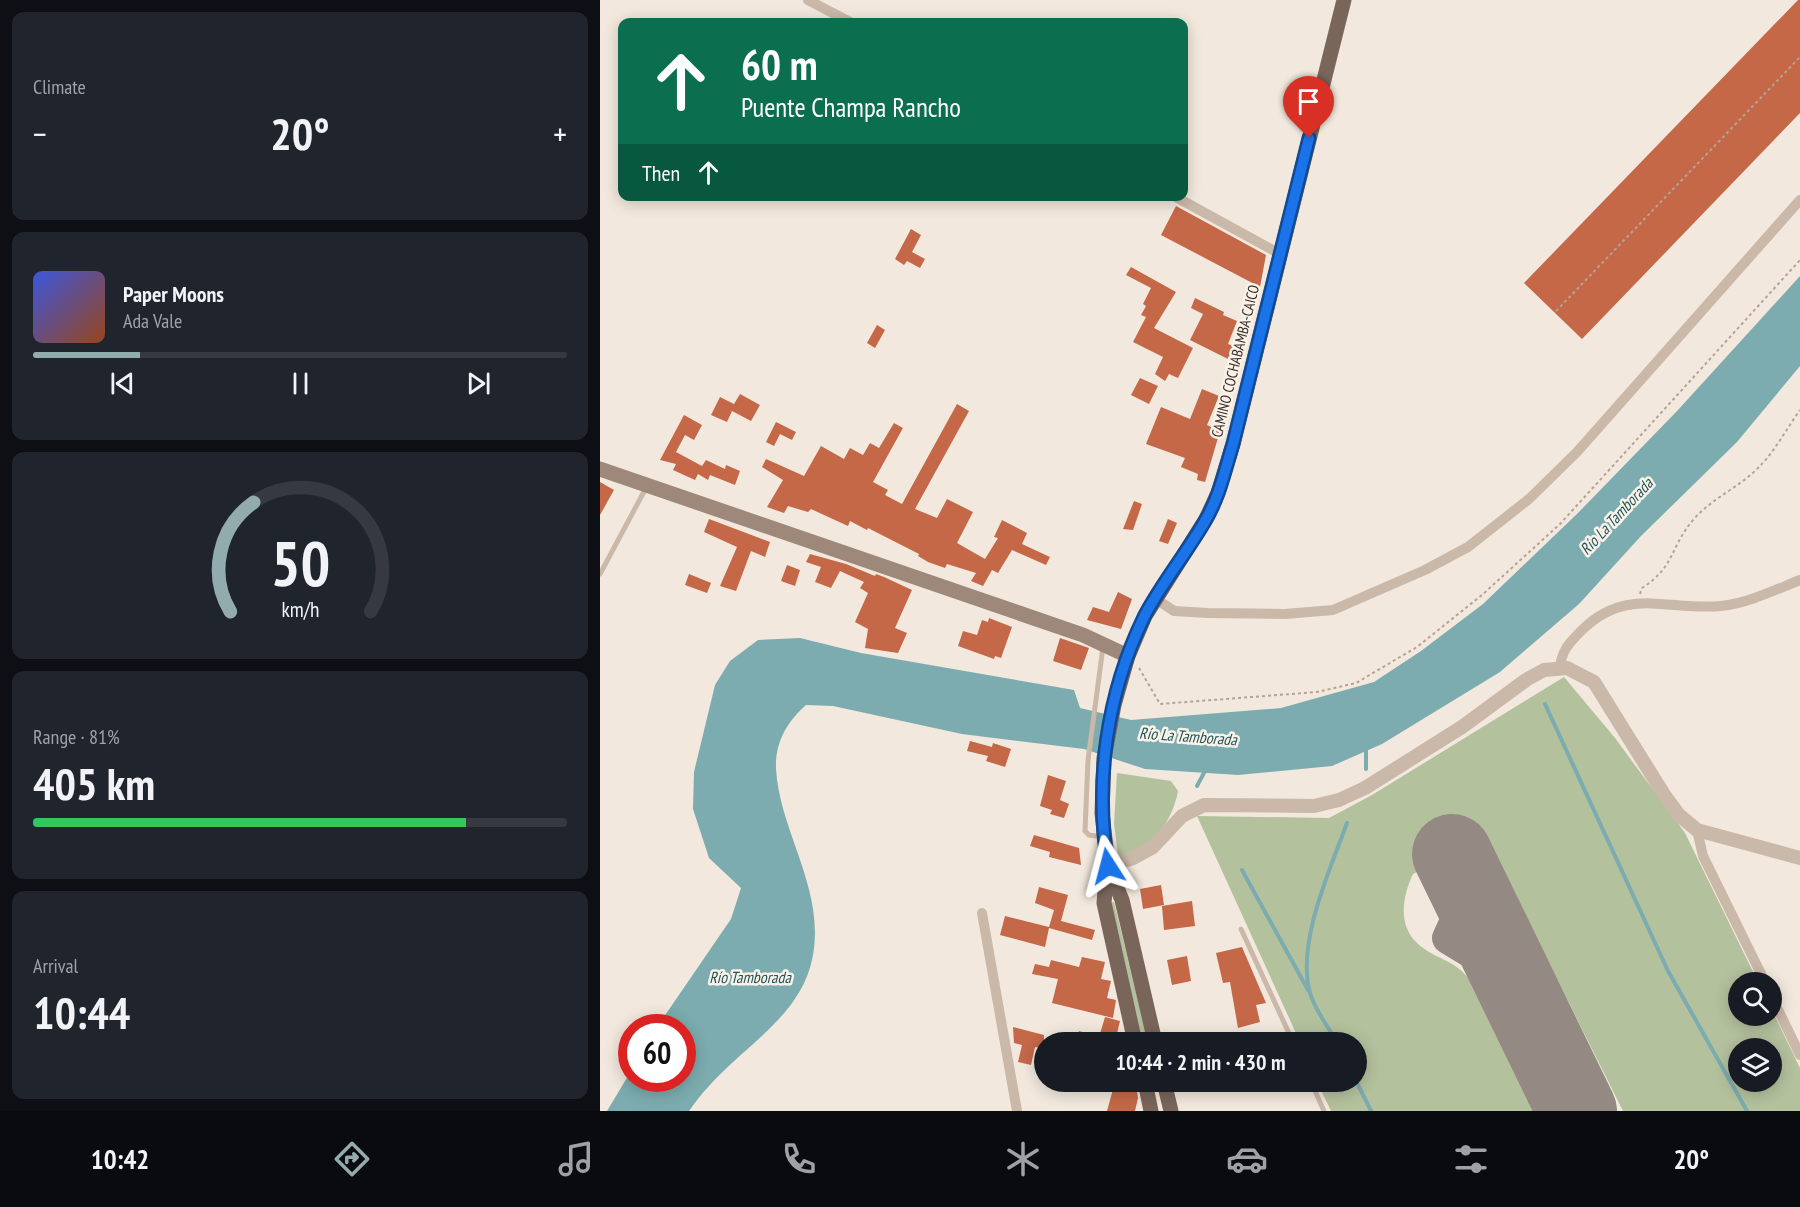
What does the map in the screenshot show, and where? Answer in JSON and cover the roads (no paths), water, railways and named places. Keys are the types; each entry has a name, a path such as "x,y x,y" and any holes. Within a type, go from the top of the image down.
{"main road":[{"name":"CAMINO COCHABAMBA-CAICO","path":"1108,866 1103,838 1104,758 1112,711 1128,656 1145,616 1206,519 1218,493 1344,0"},
{"path":"600,469 1104,645 1128,656"},
{"path":"1108,866 1104,903 1134,1032"},
{"path":"1108,866 1122,900 1153,1032"},
{"path":"1147,1092 1152,1111"},
{"path":"1166,1092 1171,1111"}],"street":[{"path":"808,0 842,18"},
{"path":"1155,599 1174,611 1285,614 1333,610 1425,570 1468,546 1529,499 1577,452 1800,200"},
{"path":"1183,201 1280,254"},
{"path":"1560,669 1566,645 1589,623 1608,611 1639,603 1723,606 1767,594 1800,580"},
{"path":"1108,866 1133,858 1153,847 1182,816 1204,805 1314,806 1339,800 1365,788 1462,727 1526,680 1544,670 1567,668 1594,682 1663,793 1679,815 1697,830 1800,858"},
{"path":"1697,830 1703,856 1760,972"},
{"path":"982,913 1017,1111"},
{"path":"1782,1018 1800,1055"}],"lane":[{"path":"600,574 648,485"},
{"path":"1103,838 1089,835 1085,831 1088,760 1104,645"},
{"path":"1240,929 1288,1032"},
{"path":"1315,1092 1324,1111"}],"water":[{"name":"Río Tamborada","path":"1800,276 1800,366 1737,442 1641,536 1579,604 1500,672 1382,744 1332,766 1238,775 1145,769 1084,749 962,734 833,706 806,705 793,718 780,741 776,769 785,817 808,886 813,910 815,935 812,960 806,980 796,998 783,1014 723,1071 689,1111 607,1111 618,1092 696,1092 696,1014 666,1014 731,919 741,888 709,858 693,809 694,772 715,685 730,661 758,640 800,638 861,653 1074,690 1080,708 1131,720 1281,708 1374,682 1421,651 1483,604 1578,513 1678,410"}],"waterway":[{"path":"1545,704 1668,971 1747,1111"},
{"path":"1366,749 1366,769"},
{"path":"1197,786 1205,771"},
{"path":"1331,1032 1318,1012 1310,993 1307,952 1324,884 1347,823"},
{"path":"1242,870 1308,990"},
{"path":"1362,1092 1371,1111"}],"water label":[{"name":"Río La Tamborada","path":"1616,516"},
{"name":"Río La Tamborada","path":"1188,736"}]}
